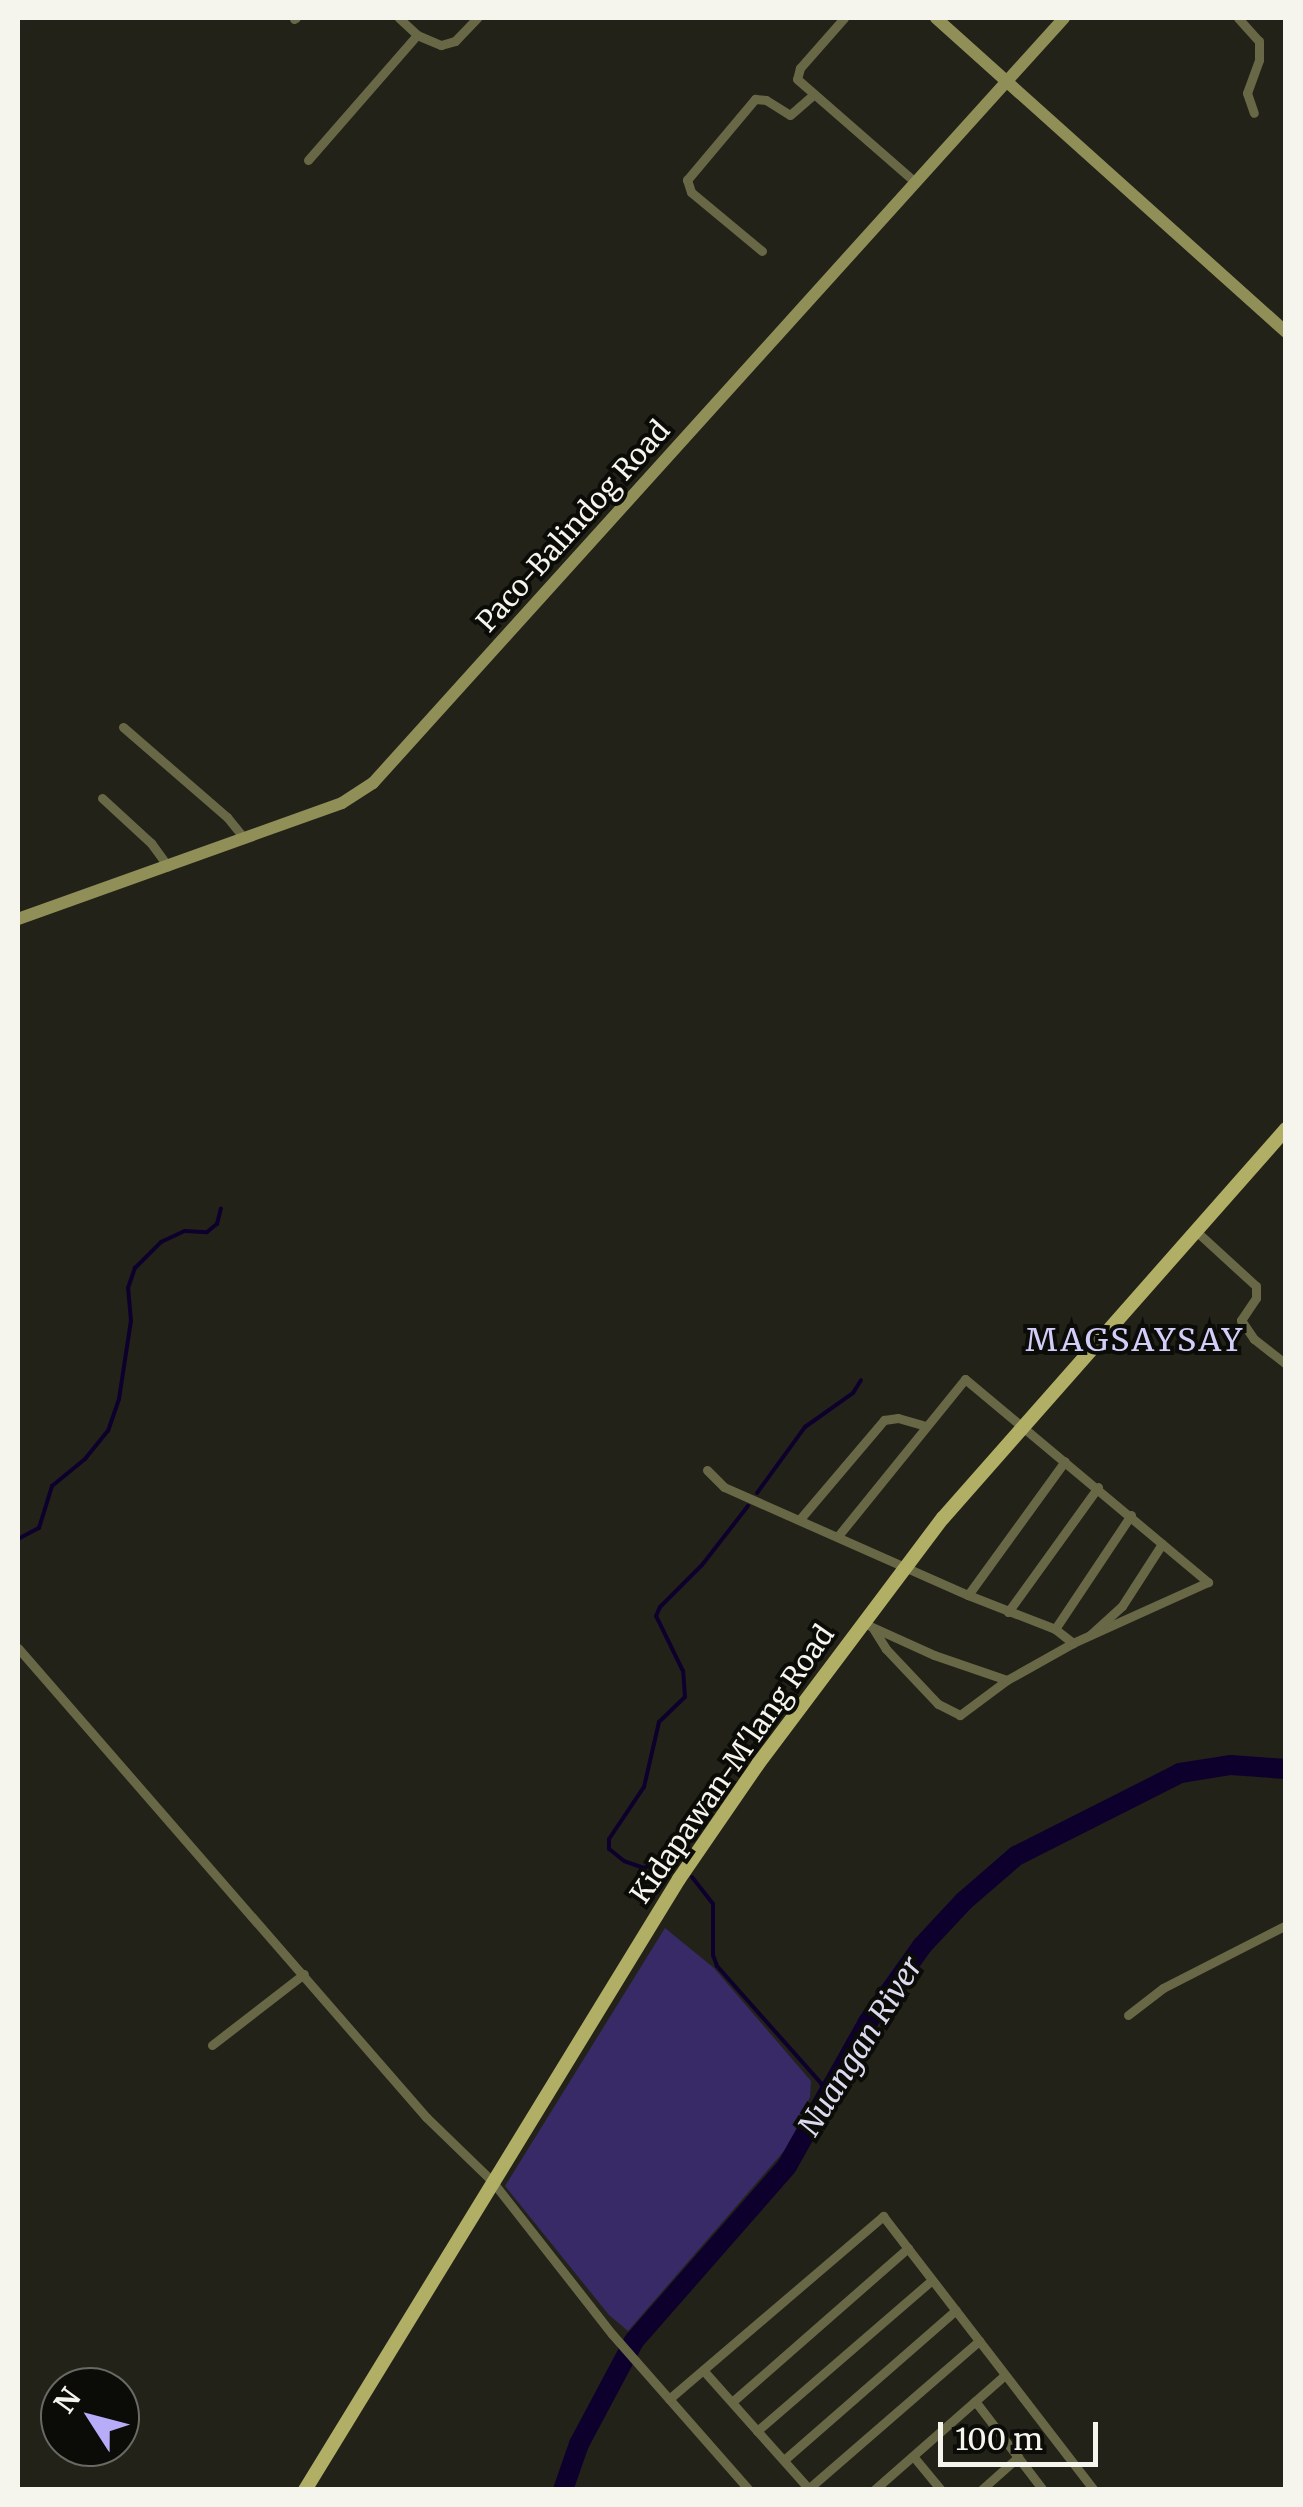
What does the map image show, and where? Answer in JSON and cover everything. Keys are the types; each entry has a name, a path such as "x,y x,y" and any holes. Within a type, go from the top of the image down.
{"main road":[{"name":"Kidapawan-M'lang Road","path":"305,2490 679,1879 868,1625 904,1566 1286,1129"}],"street":[{"path":"399,18 417,35 446,44 477,18"},
{"path":"844,18 797,72 797,78 914,181"},
{"path":"936,18 1006,83 1106,166 1286,332"},
{"name":"Paco-Balindog Road","path":"18,920 342,803 373,783 1064,18"},
{"path":"1238,18 1260,40 1260,60 1247,93 1254,112"},
{"path":"308,160 417,35"},
{"path":"762,251 691,192 686,180 755,99 766,100 790,115 814,94"},
{"path":"122,727 227,817 244,838"},
{"path":"102,798 152,843 168,866"},
{"path":"1197,1232 1256,1286 1256,1298 1242,1320 1245,1328 1286,1364"},
{"path":"838,1536 965,1378 1208,1582 1007,1680 960,1715 949,1714 868,1625"},
{"path":"800,1520 884,1420 898,1418 926,1426"},
{"path":"968,1595 1065,1461"},
{"path":"708,1470 724,1486 968,1595 1055,1629 1077,1643"},
{"path":"1008,1612 1098,1487"},
{"path":"1055,1629 1130,1515"},
{"path":"1077,1643 1122,1606 1162,1544"},
{"path":"868,1625 934,1656 1007,1680"},
{"path":"18,1648 426,2117 492,2181 612,2334 749,2490"},
{"path":"1128,2015 1188,1973 1286,1925"},
{"path":"212,2046 304,1974"},
{"path":"669,2398 883,2216 1094,2490"},
{"path":"732,2402 908,2248"},
{"path":"757,2430 932,2280"},
{"path":"784,2460 956,2310"},
{"path":"703,2370 808,2489 980,2341"},
{"path":"874,2490 1005,2375"},
{"path":"975,2401 1044,2490"},
{"path":"913,2456 942,2490"},
{"path":"981,2490 1018,2457"}],"shaded area":[{"path":"665,1928 714,1968 811,2081 810,2097 791,2143 628,2331 609,2315 505,2186"}],"waterway":[{"path":"18,1539 39,1528 52,1486 85,1459 108,1431 119,1399 131,1321 128,1288 135,1268 161,1242 185,1231 207,1232 217,1224 221,1208"},
{"path":"757,1493 805,1427 853,1393 861,1380"},
{"path":"675,1865 663,1860 644,1868 624,1861 609,1849 609,1839 644,1787 659,1722 685,1697 683,1671 656,1616 748,1506"},
{"name":"Nuangan River","path":"563,2490 579,2444 634,2341 787,2166 868,2022 922,1946 964,1901 1016,1856 1180,1773 1231,1765 1286,1769"},
{"path":"692,1877 713,1904 713,1955 717,1966 821,2083 824,2094"}],"district":[{"name":"MAGSAYSAY","path":"1135,1340"}]}
